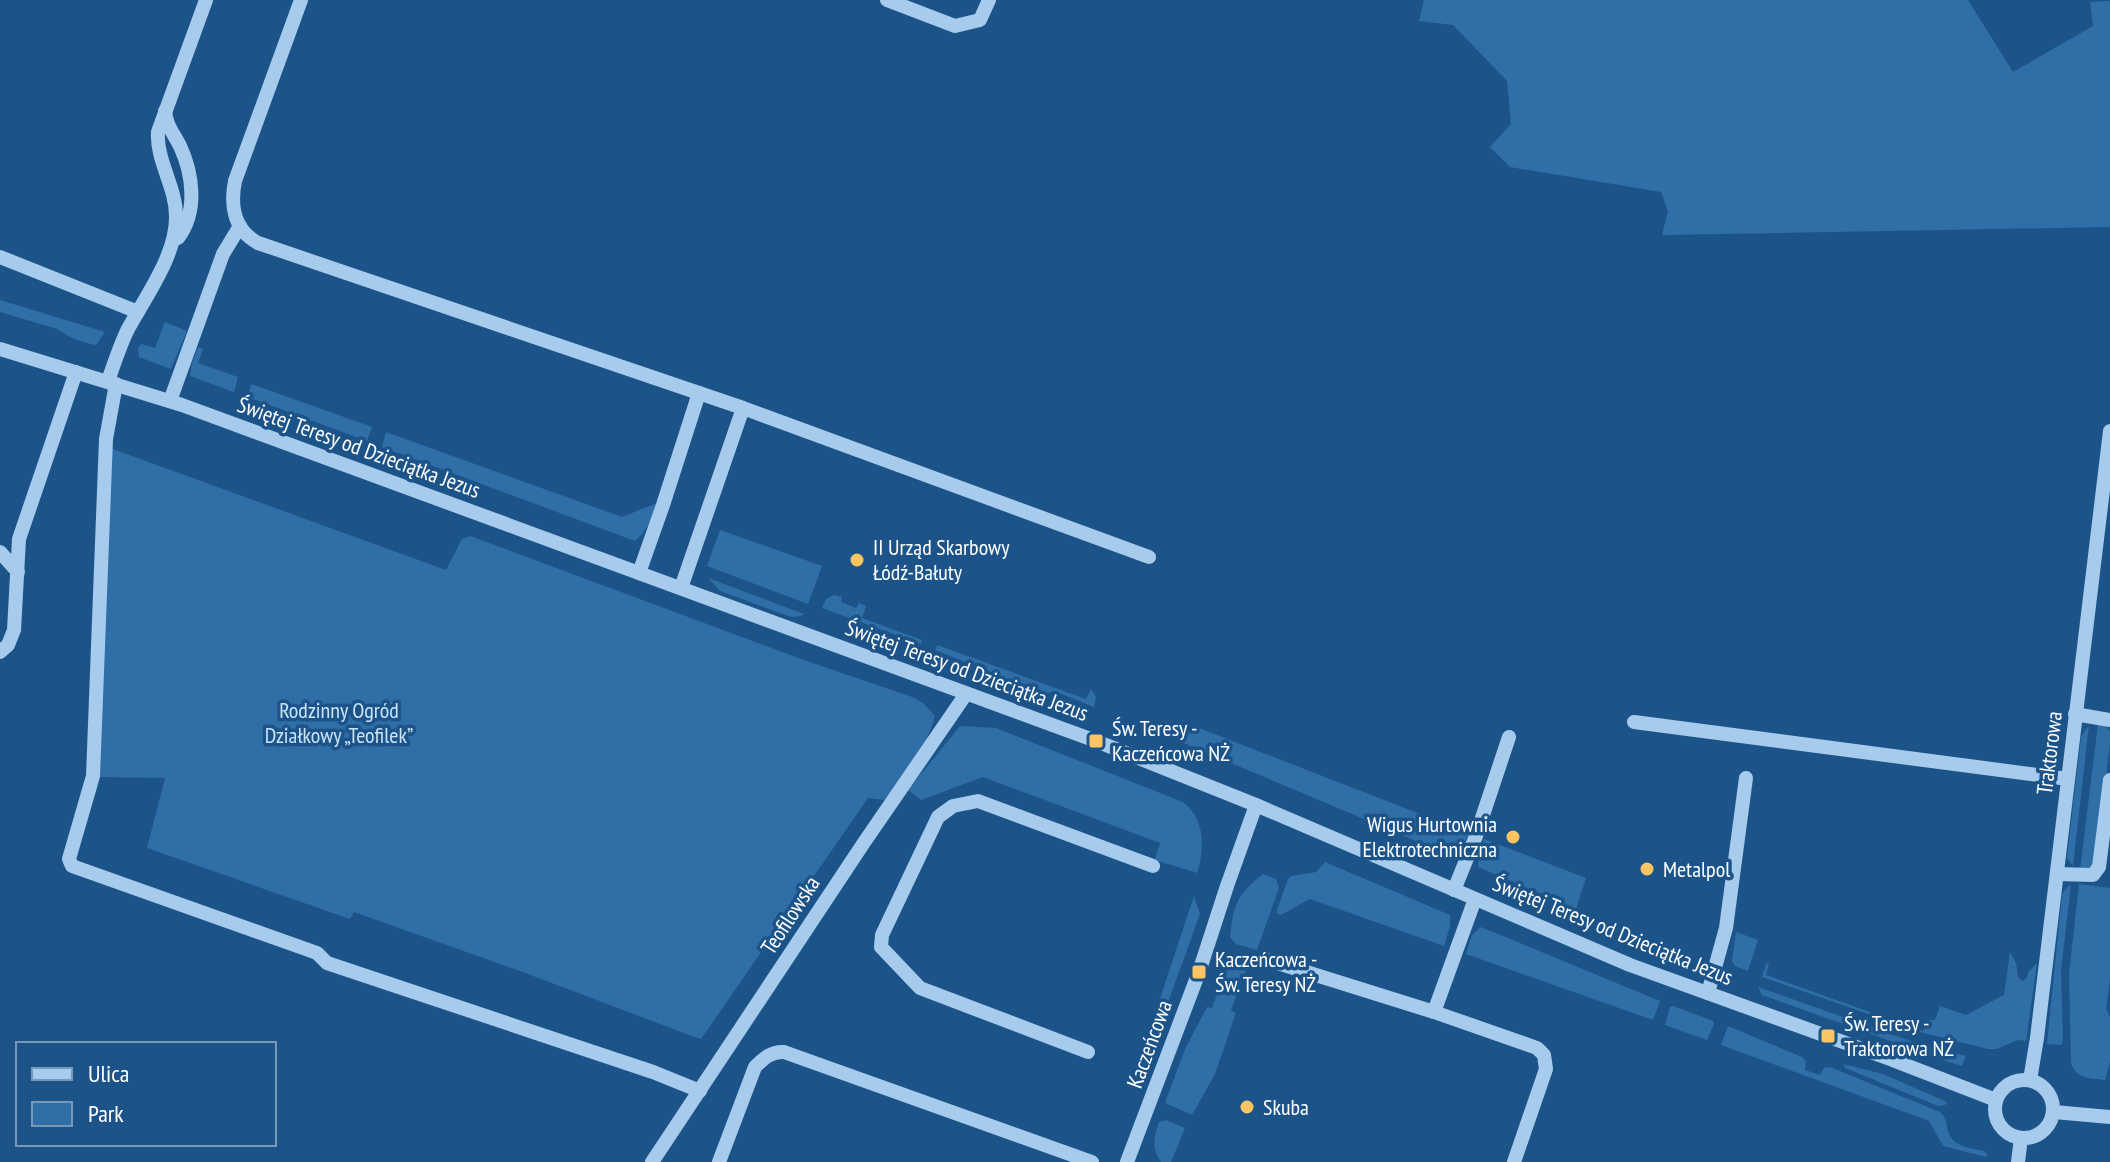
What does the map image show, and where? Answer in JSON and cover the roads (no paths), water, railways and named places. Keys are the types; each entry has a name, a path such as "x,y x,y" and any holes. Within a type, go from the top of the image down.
{"street":[{"path":"171,248 177,214 157,143 158,132 206,0"},
{"path":"301,0 235,181 233,206 248,238 743,408 1149,557"},
{"path":"887,0 955,26 980,20 989,0"},
{"path":"165,111 186,161 192,197 182,233 128,330 112,382 106,439 93,776 69,859 72,866 317,953 327,963 661,1075 700,1091"},
{"path":"170,401 223,254 240,226"},
{"path":"0,257 141,308"},
{"name":"Świętej Teresy od Dzieciątka Jezus","path":"0,349 170,401 1096,741 1256,805 1630,965 1996,1100"},
{"path":"0,652 8,645 14,630 19,539 76,372"},
{"path":"639,573 699,393"},
{"path":"681,588 743,408"},
{"name":"Traktorowa","path":"2030,1080 2110,431"},
{"path":"0,552 18,572"},
{"name":"Teofilowska","path":"652,1162 966,694"},
{"path":"2075,714 2110,720"},
{"path":"1634,722 2068,779"},
{"path":"1454,890 1476,836 1509,737"},
{"path":"1708,993 1726,928 1746,778"},
{"path":"2057,874 2093,875 2099,867 2110,780"},
{"path":"1088,1052 920,988 881,947 882,935 938,817 953,806 978,801 1153,866"},
{"name":"Kaczeńcowa","path":"1127,1162 1203,961 1256,805"},
{"path":"1434,1012 1475,899"},
{"path":"1265,959 1537,1048 1544,1055 1546,1069 1514,1162"},
{"path":"719,1162 755,1067 776,1051 1092,1162"},
{"path":"2030,1080 2049,1093 2054,1112 2043,1132 2021,1138 2010,1134 1999,1123 1995,1113 1996,1100 2011,1082 2030,1080"},
{"path":"2054,1112 2110,1117"},
{"path":"2018,1162 2021,1138"}],"place":[{"name":"II Urząd Skarbowy Łódź-Bałuty","path":"857,560"},
{"name":"Św. Teresy - Kaczeńcowa NŻ","path":"1096,741"},
{"name":"Wigus Hurtownia Elektrotechniczna","path":"1513,837"},
{"name":"Metalpol","path":"1647,869"},
{"name":"Kaczeńcowa - Św. Teresy NŻ","path":"1199,972"},
{"name":"Św. Teresy - Traktorowa NŻ","path":"1828,1036"},
{"name":"Skuba","path":"1247,1107"}],"park label":[{"name":"Rodzinny Ogród Działkowy „Teofilek”","path":"339,722"}]}
